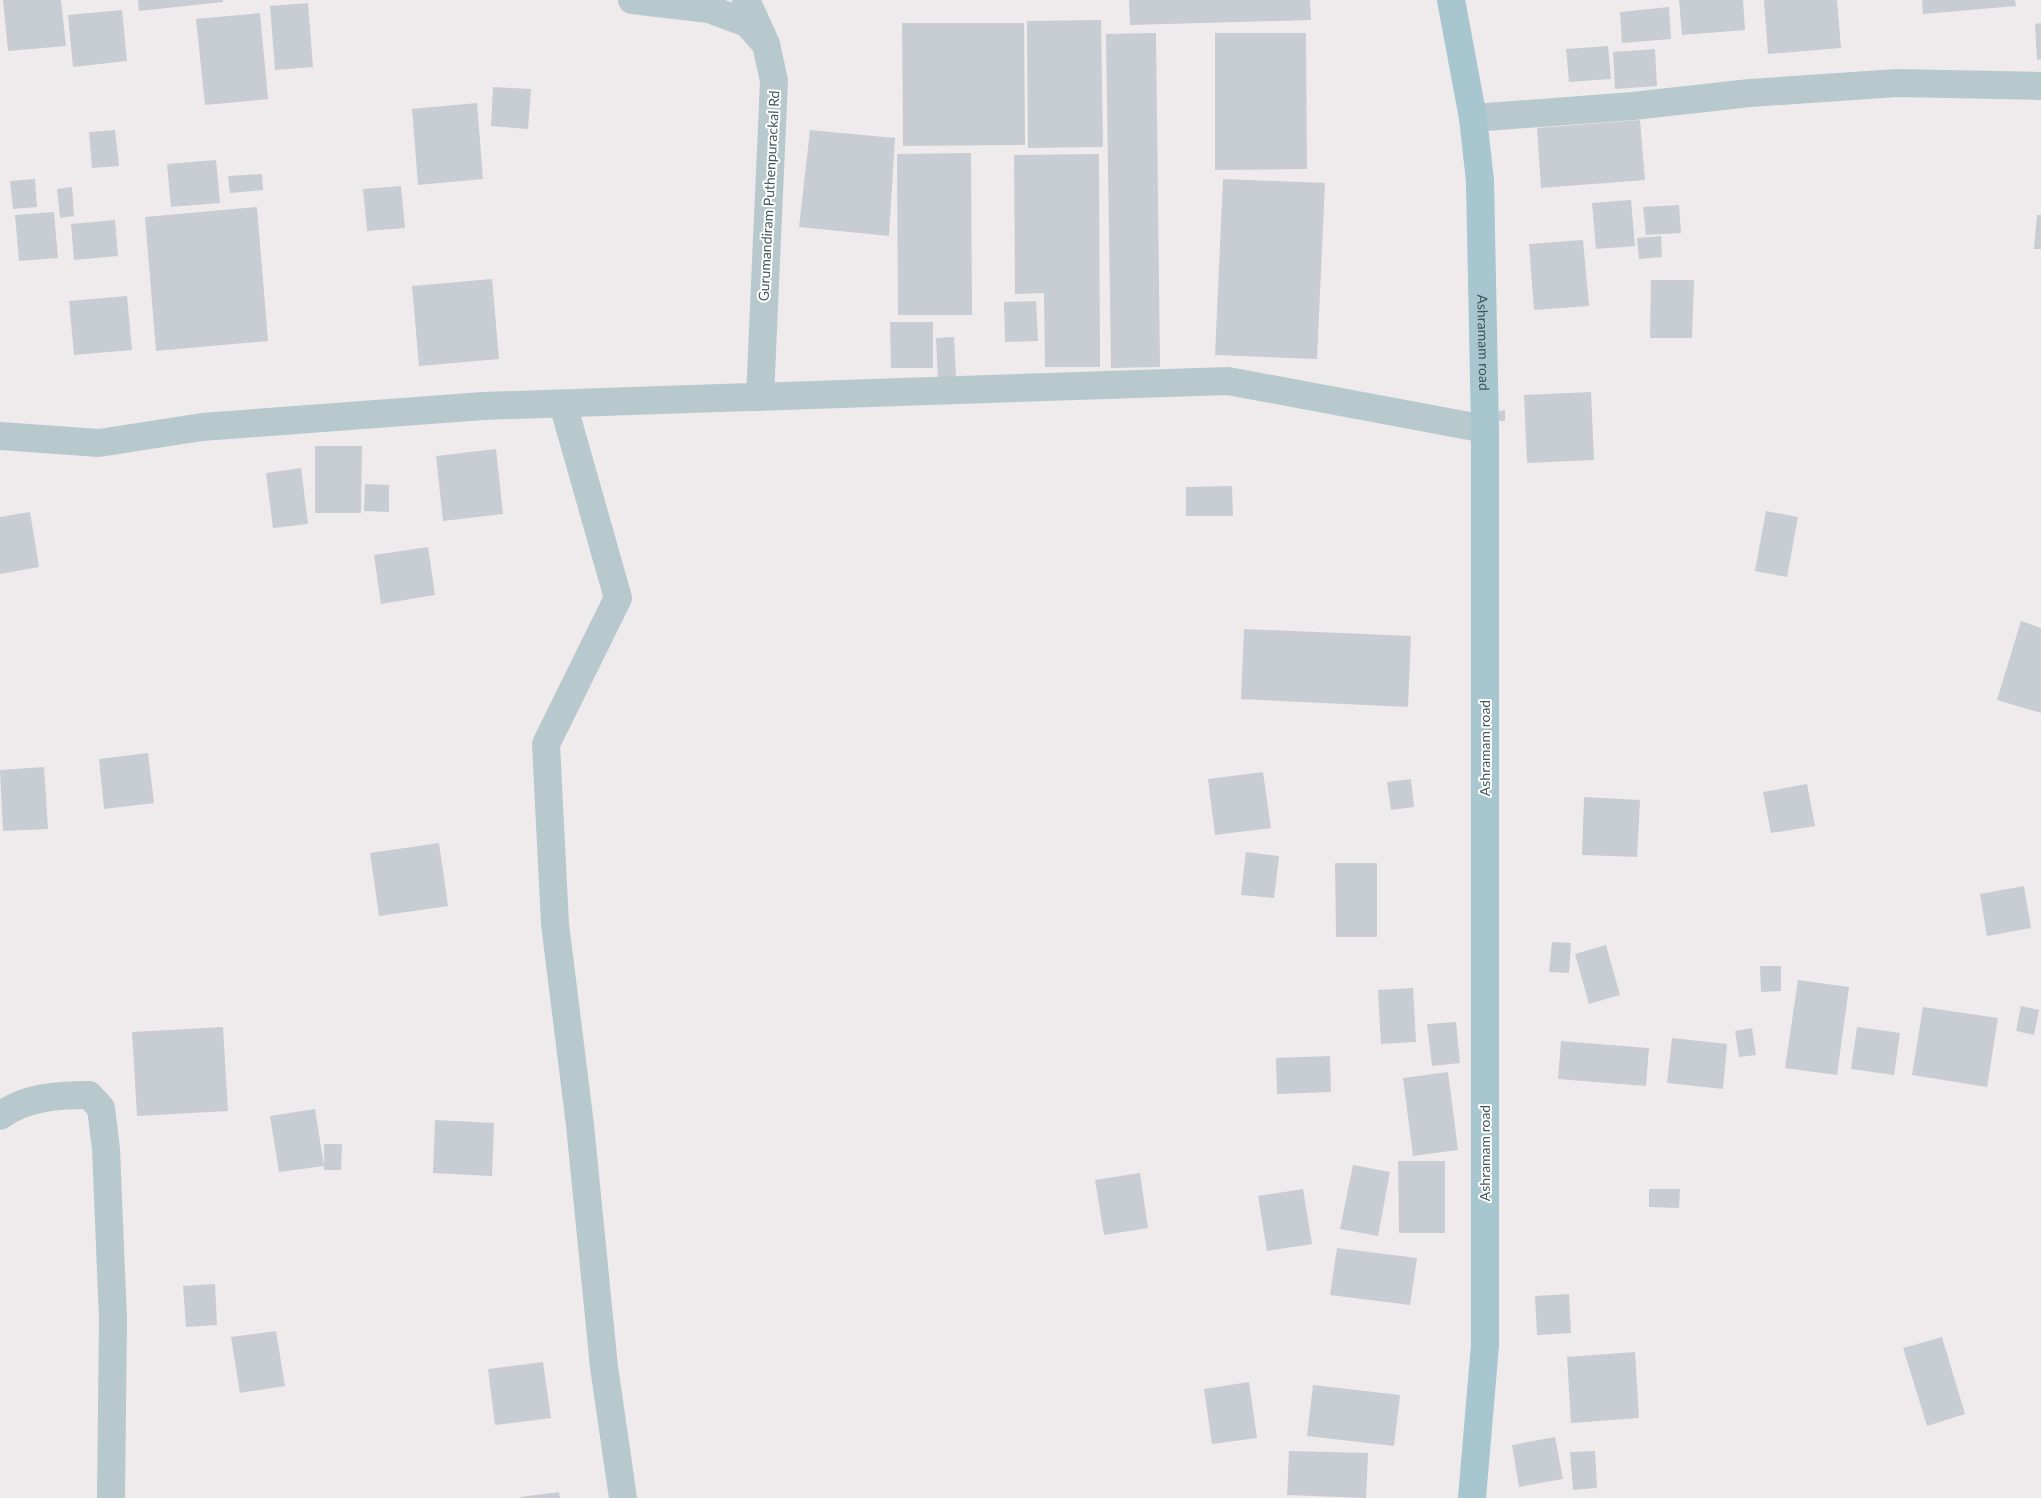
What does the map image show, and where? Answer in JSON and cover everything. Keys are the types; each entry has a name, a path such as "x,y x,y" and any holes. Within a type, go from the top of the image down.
{"main road":[{"name":"Ashramam road","path":"1450,0 1473,118 1480,181 1485,429 1485,1345 1472,1498"}],"street":[{"path":"632,0 709,9 747,23 766,44"},
{"name":"Gurumandiram Puthenpurackal Rd","path":"746,0 766,44 774,81 760,397"},
{"path":"1473,118 1633,106 1750,93 1897,83 2041,86"},
{"path":"0,436 99,443 202,427 483,406 1228,381 1485,429"},
{"path":"563,404 618,598 546,744 555,924 580,1125 604,1367 623,1498"},
{"path":"0,1116 13,1107 58,1095 89,1095 101,1108 106,1149 113,1320 110,1498"}],"building":[{"path":"3,0 61,0 66,46 8,51"},
{"path":"138,0 223,0 223,2 139,11"},
{"path":"1129,0 1310,0 1311,20 1130,25"},
{"path":"1679,0 1743,0 1745,30 1682,35"},
{"path":"1764,0 1837,0 1841,48 1768,54"},
{"path":"1922,0 2015,0 2016,6 1923,14"},
{"path":"308,3 313,67 275,70 270,6"},
{"path":"1669,7 1671,39 1622,43 1620,12"},
{"path":"122,10 127,61 73,67 68,15"},
{"path":"260,13 268,99 205,105 196,19"},
{"path":"1101,20 1103,147 1028,148 1027,21"},
{"path":"902,23 1024,23 1025,145 903,146"},
{"path":"2041,23 2041,59 2037,60 2035,24"},
{"path":"1156,33 1160,367 1111,368 1106,34"},
{"path":"1215,33 1306,33 1307,169 1215,170"},
{"path":"1608,46 1611,79 1569,82 1566,49"},
{"path":"1655,49 1657,86 1615,89 1613,52"},
{"path":"493,87 531,89 528,129 491,126"},
{"path":"477,103 483,179 418,185 412,109"},
{"path":"1640,120 1645,180 1541,188 1537,128"},
{"path":"115,130 119,166 92,168 89,132"},
{"path":"810,130 895,138 889,236 799,227"},
{"path":"971,153 972,315 898,315 897,154"},
{"path":"1099,154 1100,367 1045,367 1044,293 1015,294 1014,155"},
{"path":"216,160 220,203 171,207 167,164"},
{"path":"262,174 263,190 230,193 228,176"},
{"path":"35,179 37,207 13,209 10,181"},
{"path":"1223,179 1325,183 1317,359 1215,355"},
{"path":"401,186 405,228 367,231 363,189"},
{"path":"72,187 74,216 60,218 57,189"},
{"path":"1631,200 1635,246 1596,249 1592,203"},
{"path":"1679,205 1681,233 1646,235 1643,207"},
{"path":"257,207 268,341 156,351 145,217"},
{"path":"54,212 58,258 19,261 15,215"},
{"path":"2037,215 2041,215 2041,249 2034,249"},
{"path":"115,220 118,256 74,260 71,224"},
{"path":"1661,236 1662,257 1639,259 1637,238"},
{"path":"1583,240 1589,306 1534,310 1529,244"},
{"path":"492,279 499,359 419,366 412,286"},
{"path":"1651,280 1694,280 1692,338 1650,338"},
{"path":"127,296 132,350 74,355 69,301"},
{"path":"1036,301 1038,341 1005,342 1004,302"},
{"path":"890,322 933,322 933,368 891,368"},
{"path":"954,337 956,378 938,379 936,338"},
{"path":"1591,392 1594,460 1527,463 1524,395"},
{"path":"1505,410 1505,421 1498,421 1499,411"},
{"path":"315,446 362,446 361,513 315,513"},
{"path":"496,449 503,514 443,521 436,456"},
{"path":"301,468 308,524 273,528 266,473"},
{"path":"365,484 389,485 389,512 364,511"},
{"path":"1232,486 1233,516 1186,516 1186,487"},
{"path":"1766,511 1798,517 1787,577 1755,571"},
{"path":"30,512 39,567 0,574 0,517"},
{"path":"428,547 435,595 381,604 374,555"},
{"path":"2021,621 2041,628 2041,713 1997,700"},
{"path":"1244,629 1411,636 1408,707 1241,699"},
{"path":"148,753 154,803 104,809 99,759"},
{"path":"44,767 48,829 3,831 0,770"},
{"path":"1263,772 1271,828 1215,835 1208,779"},
{"path":"1411,779 1414,807 1391,810 1387,782"},
{"path":"1807,784 1815,826 1771,833 1763,792"},
{"path":"1584,797 1640,800 1637,857 1582,855"},
{"path":"439,843 448,906 379,916 370,853"},
{"path":"1246,852 1279,856 1274,898 1241,895"},
{"path":"1335,863 1377,863 1377,937 1336,937"},
{"path":"2024,886 2031,928 1987,936 1980,894"},
{"path":"1552,942 1571,943 1569,973 1549,972"},
{"path":"1606,945 1620,995 1589,1004 1575,954"},
{"path":"1760,966 1781,966 1781,991 1761,992"},
{"path":"1798,980 1849,987 1837,1075 1785,1068"},
{"path":"1413,988 1416,1042 1381,1044 1378,990"},
{"path":"2021,1006 2039,1010 2034,1035 2016,1031"},
{"path":"1923,1007 1998,1018 1987,1087 1912,1075"},
{"path":"1456,1022 1460,1063 1432,1066 1427,1024"},
{"path":"223,1027 228,1111 137,1116 132,1032"},
{"path":"1857,1027 1900,1033 1894,1075 1851,1069"},
{"path":"1752,1028 1756,1055 1739,1057 1735,1031"},
{"path":"1672,1038 1727,1044 1723,1089 1667,1083"},
{"path":"1561,1041 1649,1048 1646,1086 1558,1079"},
{"path":"1330,1056 1331,1092 1277,1094 1276,1058"},
{"path":"1448,1072 1458,1150 1413,1156 1403,1078"},
{"path":"315,1109 324,1166 279,1172 270,1116"},
{"path":"435,1120 494,1123 492,1176 433,1173"},
{"path":"324,1144 342,1144 341,1170 324,1170"},
{"path":"1398,1161 1445,1161 1445,1233 1399,1233"},
{"path":"1353,1165 1390,1172 1378,1236 1340,1229"},
{"path":"1140,1173 1148,1228 1104,1235 1095,1180"},
{"path":"1303,1189 1312,1244 1267,1251 1258,1196"},
{"path":"1649,1189 1680,1189 1679,1208 1649,1207"},
{"path":"1337,1248 1417,1258 1410,1305 1330,1295"},
{"path":"215,1284 217,1325 186,1327 183,1286"},
{"path":"1569,1294 1571,1333 1537,1335 1535,1296"},
{"path":"276,1331 285,1386 240,1393 231,1337"},
{"path":"1942,1337 1965,1414 1927,1426 1903,1348"},
{"path":"1635,1352 1639,1418 1571,1423 1567,1357"},
{"path":"543,1362 551,1418 495,1425 488,1369"},
{"path":"1249,1382 1257,1438 1212,1444 1204,1389"},
{"path":"1313,1385 1400,1395 1394,1446 1307,1436"},
{"path":"1555,1437 1563,1479 1519,1487 1512,1445"},
{"path":"1289,1451 1368,1453 1366,1498 1287,1495"},
{"path":"1595,1451 1597,1488 1573,1490 1570,1452"},
{"path":"559,1492 560,1498 520,1497"}]}
